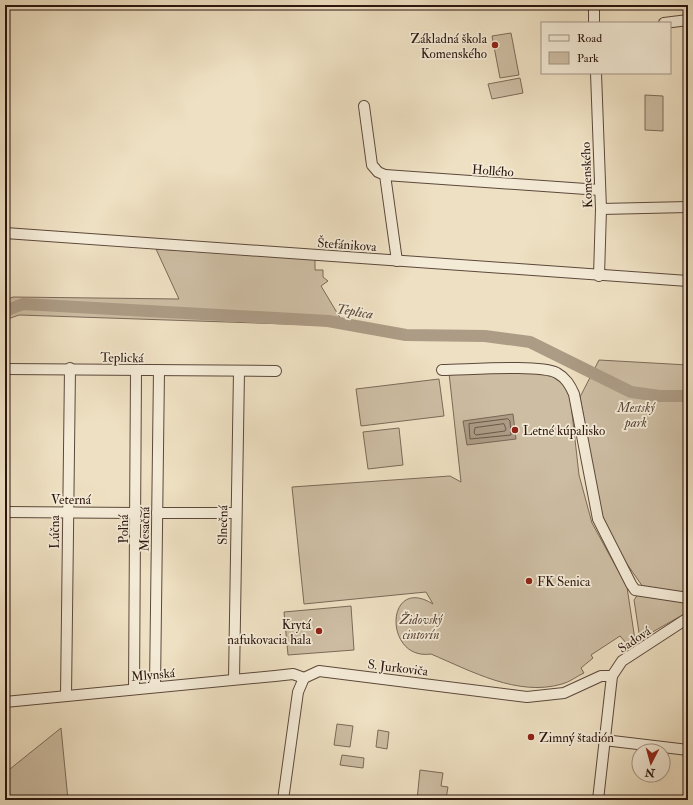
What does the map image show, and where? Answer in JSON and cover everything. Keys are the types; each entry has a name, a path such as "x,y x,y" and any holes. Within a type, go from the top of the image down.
{"street":[{"path":"594,5 594,22"},
{"path":"671,22 688,20"},
{"name":"Komenského","path":"596,74 601,209 599,276"},
{"path":"364,106 370,159 374,169 385,175 397,261"},
{"name":"Hollého","path":"385,175 600,190"},
{"path":"601,209 688,207"},
{"name":"Štefánikova","path":"5,233 599,276 688,281"},
{"name":"Teplická","path":"5,369 70,368 276,371"},
{"name":"Lúčna","path":"66,696 70,368"},
{"path":"442,370 540,369 557,373 567,380 574,394 598,519 631,584 635,590 688,598"},
{"name":"Poľná","path":"134,689 136,370"},
{"name":"Mesačná","path":"156,687 159,370"},
{"name":"Slnečná","path":"234,679 235,513 239,371"},
{"name":"Veterná","path":"5,512 136,513"},
{"path":"157,513 235,513"},
{"name":"Sadová","path":"598,799 612,676 622,661 688,618"},
{"name":"S. Jurkoviča","path":"304,678 319,671 527,697 564,693 601,676 612,676"},
{"name":"Mlynská","path":"5,702 293,674 304,678"},
{"path":"283,800 298,692 304,678"},
{"path":"604,740 688,750"}],"green space":[{"path":"511,33 519,75 500,78 492,36"},
{"path":"520,78 523,93 492,99 488,84"},
{"path":"645,95 663,96 663,131 645,130"},
{"path":"156,249 315,259 315,270 323,270 323,277 328,281 321,286 345,326 19,315 5,320 5,300 13,297 179,299"},
{"name":"Mestský park","path":"599,360 688,365 688,612 640,639 634,600 643,587 611,541 601,515 580,397"},
{"name":"Židovský cintorín","path":"449,373 543,373 550,375 561,382 570,395 579,475 592,523 627,587 635,640 627,644 620,636 591,655 593,658 581,668 584,673 565,683 545,687 512,685 478,674 431,654 415,653 404,645 398,633 396,620 399,608 406,600 417,598 433,604 426,592 304,604 292,487 450,476 461,482"},
{"path":"439,379 444,416 361,426 356,389"},
{"path":"399,428 403,465 368,469 363,432"},
{"name":"Krytá nafukovacia hala","path":"351,606 354,650 288,655 284,612"},
{"path":"337,724 353,726 350,747 334,745"},
{"path":"61,728 68,800 5,800 5,773"},
{"path":"378,730 389,732 387,749 376,747"},
{"path":"342,755 364,758 363,768 340,765"},
{"path":"420,770 443,773 441,786 448,787 446,799 417,800"}],"water":[{"path":"513,414 516,439 467,445 463,421"}],"waterway":[{"name":"Teplica","path":"5,311 23,304 328,321 406,335 485,336 530,342 631,392 659,396 688,396"}],"place":[{"name":"Základná škola Komenského","path":"495,45"},
{"name":"Letné kúpalisko","path":"515,430"},
{"name":"FK Senica","path":"529,581"},
{"name":"Krytá nafukovacia hala","path":"319,631"},
{"name":"Zimný štadión","path":"531,737"}]}
